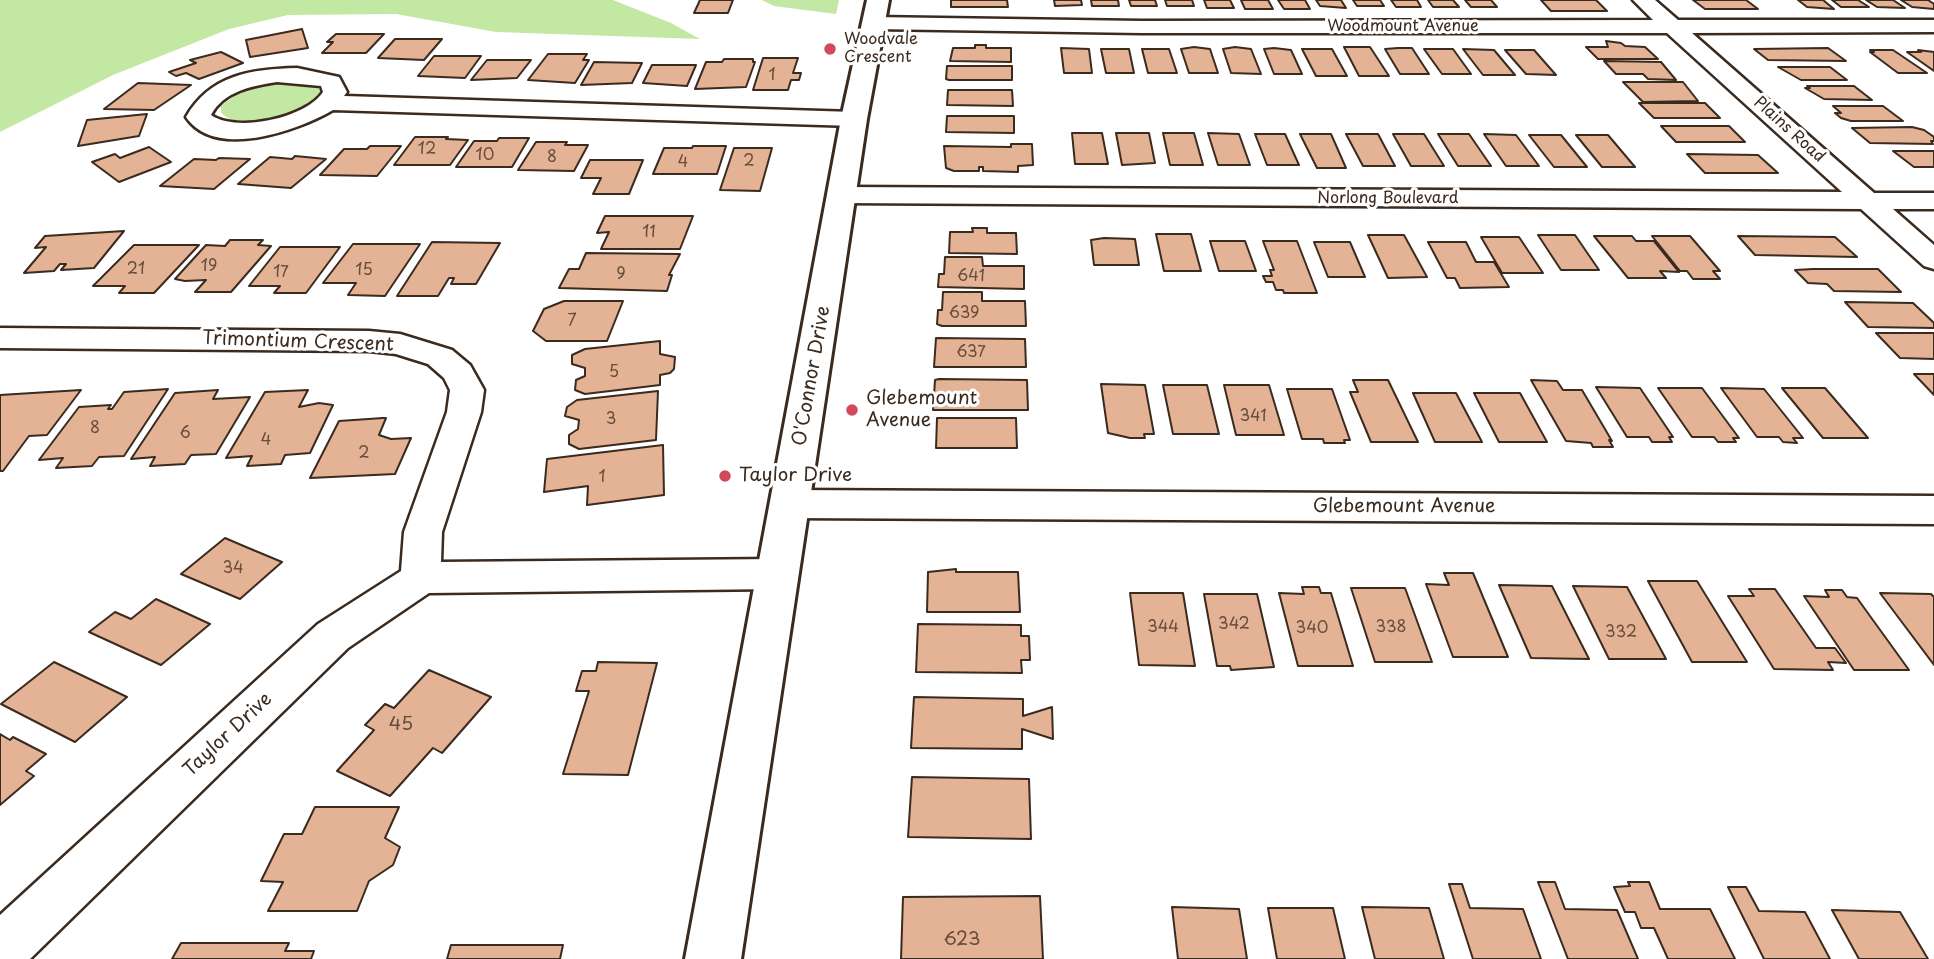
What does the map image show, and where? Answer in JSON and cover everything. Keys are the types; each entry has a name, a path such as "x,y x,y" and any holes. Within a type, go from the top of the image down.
{"main road":[{"name":"O'Connor Drive","path":"713,959 875,12"}],"street":[{"name":"Plains Road","path":"1643,0 1934,260"},
{"name":"Woodmount Avenue","path":"875,12 1674,28 1934,26"},
{"path":"328,103 335,92 331,82 304,75 266,76 239,83 216,94 202,105 198,117 207,126 254,130 284,125 310,115 328,103 855,119"},
{"name":"Norlong Boulevard","path":"842,195 1934,201"},
{"name":"Trimontium Crescent","path":"0,338 369,341 400,344 440,357 458,372 467,390 464,412 423,532 421,578"},
{"name":"Glebemount Avenue","path":"790,504 1934,510"},
{"path":"421,578 778,574"},
{"name":"Taylor Drive","path":"0,951 333,636 421,578"}],"green space":[{"path":"0,0 613,0 671,23 700,39 496,32 396,14 288,15 229,29 113,75 0,132"},
{"path":"762,0 839,0 836,14 774,6"},
{"path":"281,81 316,85 320,96 300,110 272,120 243,122 221,113 221,106 238,93"}],"building":[{"path":"700,0 733,0 728,13 694,13"},
{"path":"951,0 1007,0 1008,7 951,7"},
{"path":"1054,0 1081,0 1082,5 1055,6"},
{"path":"1091,0 1118,0 1119,6 1092,6"},
{"path":"1129,0 1155,0 1157,6 1131,6"},
{"path":"1165,0 1192,0 1194,6 1167,6"},
{"path":"1204,0 1230,0 1234,8 1207,8"},
{"path":"1241,0 1268,0 1273,9 1245,9"},
{"path":"1278,0 1305,0 1310,9 1284,9"},
{"path":"1316,0 1341,0 1346,8 1320,6"},
{"path":"1353,0 1380,0 1384,6 1357,6"},
{"path":"1391,0 1417,0 1421,7 1396,7"},
{"path":"1428,0 1453,0 1459,7 1433,7"},
{"path":"1465,0 1491,0 1497,7 1471,7"},
{"path":"1541,0 1596,0 1607,11 1551,11"},
{"path":"1693,0 1746,0 1758,9 1705,9"},
{"path":"1798,0 1823,0 1834,9 1807,7"},
{"path":"1832,0 1858,0 1869,7 1841,7"},
{"path":"1866,0 1893,0 1905,8 1877,7"},
{"path":"1901,0 1928,0 1934,4 1934,9 1912,7"},
{"path":"302,29 308,48 250,57 246,40"},
{"path":"336,34 384,34 366,53 322,53 333,42 327,42"},
{"path":"395,39 442,39 424,60 378,58"},
{"path":"1606,41 1645,47 1658,59 1598,59 1586,47 1608,47"},
{"path":"975,45 1011,48 1011,62 950,61 953,48 975,48"},
{"path":"1344,47 1370,47 1389,76 1359,76"},
{"path":"1061,48 1089,49 1092,73 1064,73"},
{"path":"1412,48 1429,74 1400,74 1385,49"},
{"path":"1828,48 1846,61 1768,60 1754,49"},
{"path":"1101,49 1129,49 1134,73 1106,73"},
{"path":"1142,49 1169,49 1177,73 1148,73"},
{"path":"1181,49 1210,49 1218,73 1189,73"},
{"path":"1223,49 1251,49 1261,74 1231,73"},
{"path":"1264,49 1291,50 1302,74 1274,74"},
{"path":"1302,49 1332,49 1347,76 1316,76"},
{"path":"1424,49 1453,49 1471,74 1442,74"},
{"path":"1463,49 1494,50 1515,75 1483,75"},
{"path":"1505,50 1534,50 1556,75 1526,74"},
{"path":"1870,50 1893,50 1927,73 1898,73"},
{"path":"1918,50 1934,52 1934,71 1907,52 1921,52"},
{"path":"221,52 243,63 199,79 186,73 176,76 169,72 196,63 190,60"},
{"path":"548,54 587,54 583,60 589,60 575,83 528,80"},
{"path":"434,56 481,56 465,78 418,76"},
{"path":"763,58 798,58 793,73 801,73 799,80 791,80 788,90 753,90"},
{"path":"724,59 753,59 755,62 746,87 695,89 706,62 722,62"},
{"path":"487,60 531,60 517,78 471,80"},
{"path":"1604,61 1661,62 1676,80 1648,79 1643,74 1616,74"},
{"path":"594,62 642,63 632,83 581,85"},
{"path":"652,65 696,65 687,86 643,83"},
{"path":"947,66 1012,66 1012,80 949,80 946,79"},
{"path":"1778,67 1830,67 1847,80 1801,80"},
{"path":"1623,82 1683,82 1698,101 1643,102"},
{"path":"138,83 191,85 154,110 104,109"},
{"path":"1807,86 1854,86 1872,100 1824,99 1805,88 1810,88"},
{"path":"948,90 1012,90 1013,106 947,105"},
{"path":"1639,103 1705,103 1720,118 1654,118"},
{"path":"1833,106 1883,106 1903,121 1851,121 1835,113 1841,113"},
{"path":"147,114 139,136 78,146 87,120"},
{"path":"947,116 1014,116 1014,133 946,132"},
{"path":"1661,126 1729,126 1745,142 1676,142"},
{"path":"1912,127 1924,130 1934,137 1934,141 1931,141 1933,144 1870,143 1852,128"},
{"path":"1072,133 1102,133 1108,164 1075,164"},
{"path":"1116,133 1149,133 1155,163 1122,165"},
{"path":"1163,133 1194,133 1203,165 1170,165"},
{"path":"1208,133 1239,134 1250,165 1218,165"},
{"path":"1255,134 1285,134 1299,165 1267,165"},
{"path":"1300,134 1331,134 1346,168 1317,168"},
{"path":"1346,134 1378,134 1395,166 1363,166"},
{"path":"1393,134 1424,134 1444,166 1411,166"},
{"path":"1438,134 1469,134 1491,166 1458,166"},
{"path":"1484,134 1516,135 1539,166 1506,166"},
{"path":"1529,135 1561,135 1587,167 1554,167"},
{"path":"1576,135 1608,135 1635,167 1602,167"},
{"path":"415,137 468,140 450,165 394,165"},
{"path":"499,138 529,138 512,167 456,167 474,141 497,141"},
{"path":"536,142 588,145 574,171 518,170"},
{"path":"1011,144 1032,144 1033,165 1018,166 1018,172 983,171 983,167 979,167 979,171 954,171 946,168 944,146 1011,147"},
{"path":"370,146 401,146 377,176 320,175 344,149 367,149"},
{"path":"726,146 717,174 653,174 664,148"},
{"path":"149,147 171,162 119,182 92,162 115,154 120,158"},
{"path":"734,148 772,148 760,191 720,190"},
{"path":"1893,151 1934,151 1934,167 1914,167"},
{"path":"1687,154 1758,155 1778,173 1705,173"},
{"path":"295,156 326,159 291,188 238,184 270,157 292,159"},
{"path":"194,159 250,159 214,189 160,186"},
{"path":"590,160 643,160 629,194 593,194 601,178 581,178"},
{"path":"605,216 693,216 680,249 601,249 609,232 597,233"},
{"path":"972,228 987,228 987,233 1016,233 1017,254 949,253 950,232 973,232"},
{"path":"124,231 94,268 61,270 66,264 60,264 54,271 24,273 46,247 35,248 45,236"},
{"path":"1156,234 1191,234 1201,271 1164,271"},
{"path":"1368,235 1404,235 1427,277 1388,278"},
{"path":"1538,235 1575,235 1599,270 1561,270"},
{"path":"1594,236 1632,236 1636,241 1654,241 1679,272 1660,271 1666,278 1628,278"},
{"path":"1652,236 1690,236 1720,271 1713,271 1720,279 1693,279 1687,271 1680,271"},
{"path":"1738,236 1835,237 1857,257 1755,255"},
{"path":"1481,237 1519,237 1543,273 1502,273"},
{"path":"1135,239 1139,265 1094,265 1091,240"},
{"path":"230,240 263,240 258,245 271,246 231,292 195,292 206,280 175,279 206,245 225,246"},
{"path":"1210,241 1245,241 1256,271 1219,271"},
{"path":"1263,241 1297,241 1317,293 1284,293 1283,290 1276,290 1273,282 1266,282 1263,276 1272,276 1270,270 1274,270"},
{"path":"432,242 500,243 476,284 451,284 454,278 449,278 438,296 397,296"},
{"path":"1314,242 1350,242 1365,277 1328,277"},
{"path":"1428,242 1466,242 1476,262 1494,262 1509,287 1460,288 1455,278 1447,278"},
{"path":"353,244 420,244 385,296 348,295 356,283 323,283"},
{"path":"134,245 199,245 154,293 119,293 125,286 93,286"},
{"path":"280,247 340,247 306,293 274,293 280,286 249,286"},
{"path":"586,253 680,254 669,275 672,275 667,291 559,288 569,269 579,269"},
{"path":"945,257 982,257 983,266 1024,266 1024,289 938,287 939,274 944,274"},
{"path":"1878,269 1901,292 1834,291 1827,284 1808,283 1795,270"},
{"path":"943,292 982,292 982,301 1025,301 1026,326 937,324 938,310 942,310"},
{"path":"564,301 623,301 607,341 546,341 533,331 544,309"},
{"path":"1845,302 1913,303 1934,323 1934,328 1868,327"},
{"path":"1876,333 1934,333 1934,359 1900,358"},
{"path":"936,338 1025,339 1026,367 934,367"},
{"path":"660,341 660,354 675,357 674,369 670,373 660,375 660,385 585,394 575,390 576,380 585,376 585,368 572,364 572,355 585,349"},
{"path":"1914,374 1934,374 1934,395"},
{"path":"935,380 1027,380 1028,410 933,410"},
{"path":"1353,380 1388,380 1418,442 1371,442 1350,392 1358,392"},
{"path":"1531,380 1557,381 1563,390 1582,390 1613,447 1593,447 1591,443 1566,441"},
{"path":"1101,384 1145,385 1154,434 1144,434 1145,438 1130,438 1108,433"},
{"path":"1163,385 1207,385 1219,434 1173,434"},
{"path":"1224,385 1269,385 1284,435 1236,435"},
{"path":"1596,387 1640,388 1673,437 1669,437 1672,442 1652,442 1649,437 1627,437"},
{"path":"1658,388 1702,388 1739,438 1733,438 1736,442 1718,442 1714,437 1692,437"},
{"path":"1721,388 1764,389 1803,438 1793,438 1797,443 1783,442 1779,437 1757,437"},
{"path":"1782,388 1825,388 1868,438 1823,438"},
{"path":"168,389 124,456 99,457 92,466 56,468 63,458 39,460 79,407 111,405 108,409 112,409 124,392"},
{"path":"1287,389 1332,389 1350,440 1344,440 1345,443 1324,443 1323,439 1302,439"},
{"path":"81,390 47,435 29,436 3,471 0,471 0,395"},
{"path":"218,390 213,399 250,397 216,454 191,455 185,464 150,466 155,457 131,459 175,393"},
{"path":"308,390 299,407 319,403 333,405 310,453 285,455 281,464 247,466 252,456 226,458 265,392"},
{"path":"658,391 656,440 579,449 569,444 569,435 578,429 579,420 565,416 567,407 577,400"},
{"path":"1413,393 1456,393 1482,442 1435,442"},
{"path":"1474,393 1520,393 1547,442 1499,442"},
{"path":"386,418 379,435 391,439 411,438 395,474 310,478 339,421"},
{"path":"937,418 1016,418 1017,448 936,448"},
{"path":"663,445 664,495 587,505 588,486 544,492 547,459"},
{"path":"225,538 282,562 240,599 181,574"},
{"path":"956,569 956,572 1018,572 1020,612 927,612 928,572"},
{"path":"1444,573 1473,573 1508,657 1453,657 1426,584 1449,585"},
{"path":"1648,581 1697,581 1747,662 1692,662"},
{"path":"1499,585 1552,586 1589,659 1531,658"},
{"path":"1573,586 1627,587 1666,659 1609,659"},
{"path":"1302,587 1319,587 1321,593 1331,593 1353,666 1298,666 1279,593 1304,594"},
{"path":"1351,588 1405,588 1432,662 1375,662"},
{"path":"1749,589 1775,589 1816,648 1835,648 1846,663 1828,662 1833,670 1774,669 1728,596 1754,596"},
{"path":"1825,590 1842,590 1847,597 1857,598 1909,670 1854,670 1804,596 1829,597"},
{"path":"1130,593 1183,593 1195,666 1139,665"},
{"path":"1880,593 1931,594 1934,597 1934,665"},
{"path":"1204,594 1257,594 1274,667 1231,670 1230,666 1217,666"},
{"path":"156,599 210,624 161,665 89,632 115,612 131,619"},
{"path":"918,624 1021,625 1021,636 1029,636 1030,660 1021,660 1022,673 916,672"},
{"path":"54,662 127,697 75,742 1,704"},
{"path":"598,662 657,663 628,775 563,774 589,691 576,691 582,671 596,671"},
{"path":"429,670 491,697 442,753 433,748 390,796 337,771 374,730 365,725 385,704 394,708"},
{"path":"914,697 1023,699 1023,716 1052,707 1053,739 1022,729 1022,749 911,748"},
{"path":"0,734 10,740 13,737 46,754 26,771 34,776 0,805"},
{"path":"912,777 1029,779 1031,839 908,837"},
{"path":"315,807 399,807 385,838 400,847 393,865 369,881 357,911 268,911 283,882 261,881 284,834 302,834"},
{"path":"1538,882 1555,882 1565,909 1617,910 1638,959 1568,959"},
{"path":"1628,882 1649,882 1660,909 1710,909 1735,959 1668,959 1654,928 1641,928 1635,912 1625,912 1614,887 1630,886"},
{"path":"1449,884 1462,884 1470,908 1523,909 1541,959 1473,959"},
{"path":"1728,887 1746,887 1759,911 1805,912 1830,959 1764,959"},
{"path":"1040,896 1043,959 901,959 903,897"},
{"path":"1172,907 1239,909 1247,959 1178,959"},
{"path":"1362,907 1429,908 1444,959 1375,959"},
{"path":"1268,908 1333,908 1345,959 1277,959"},
{"path":"1832,910 1900,912 1928,959 1859,959"},
{"path":"181,943 289,943 285,951 314,951 311,959 172,959"},
{"path":"451,945 563,945 560,959 447,959"}],"place":[{"name":"Woodvale Crescent","path":"830,49"},
{"name":"Glebemount Avenue","path":"852,410"},
{"name":"Taylor Drive","path":"725,476"}]}
